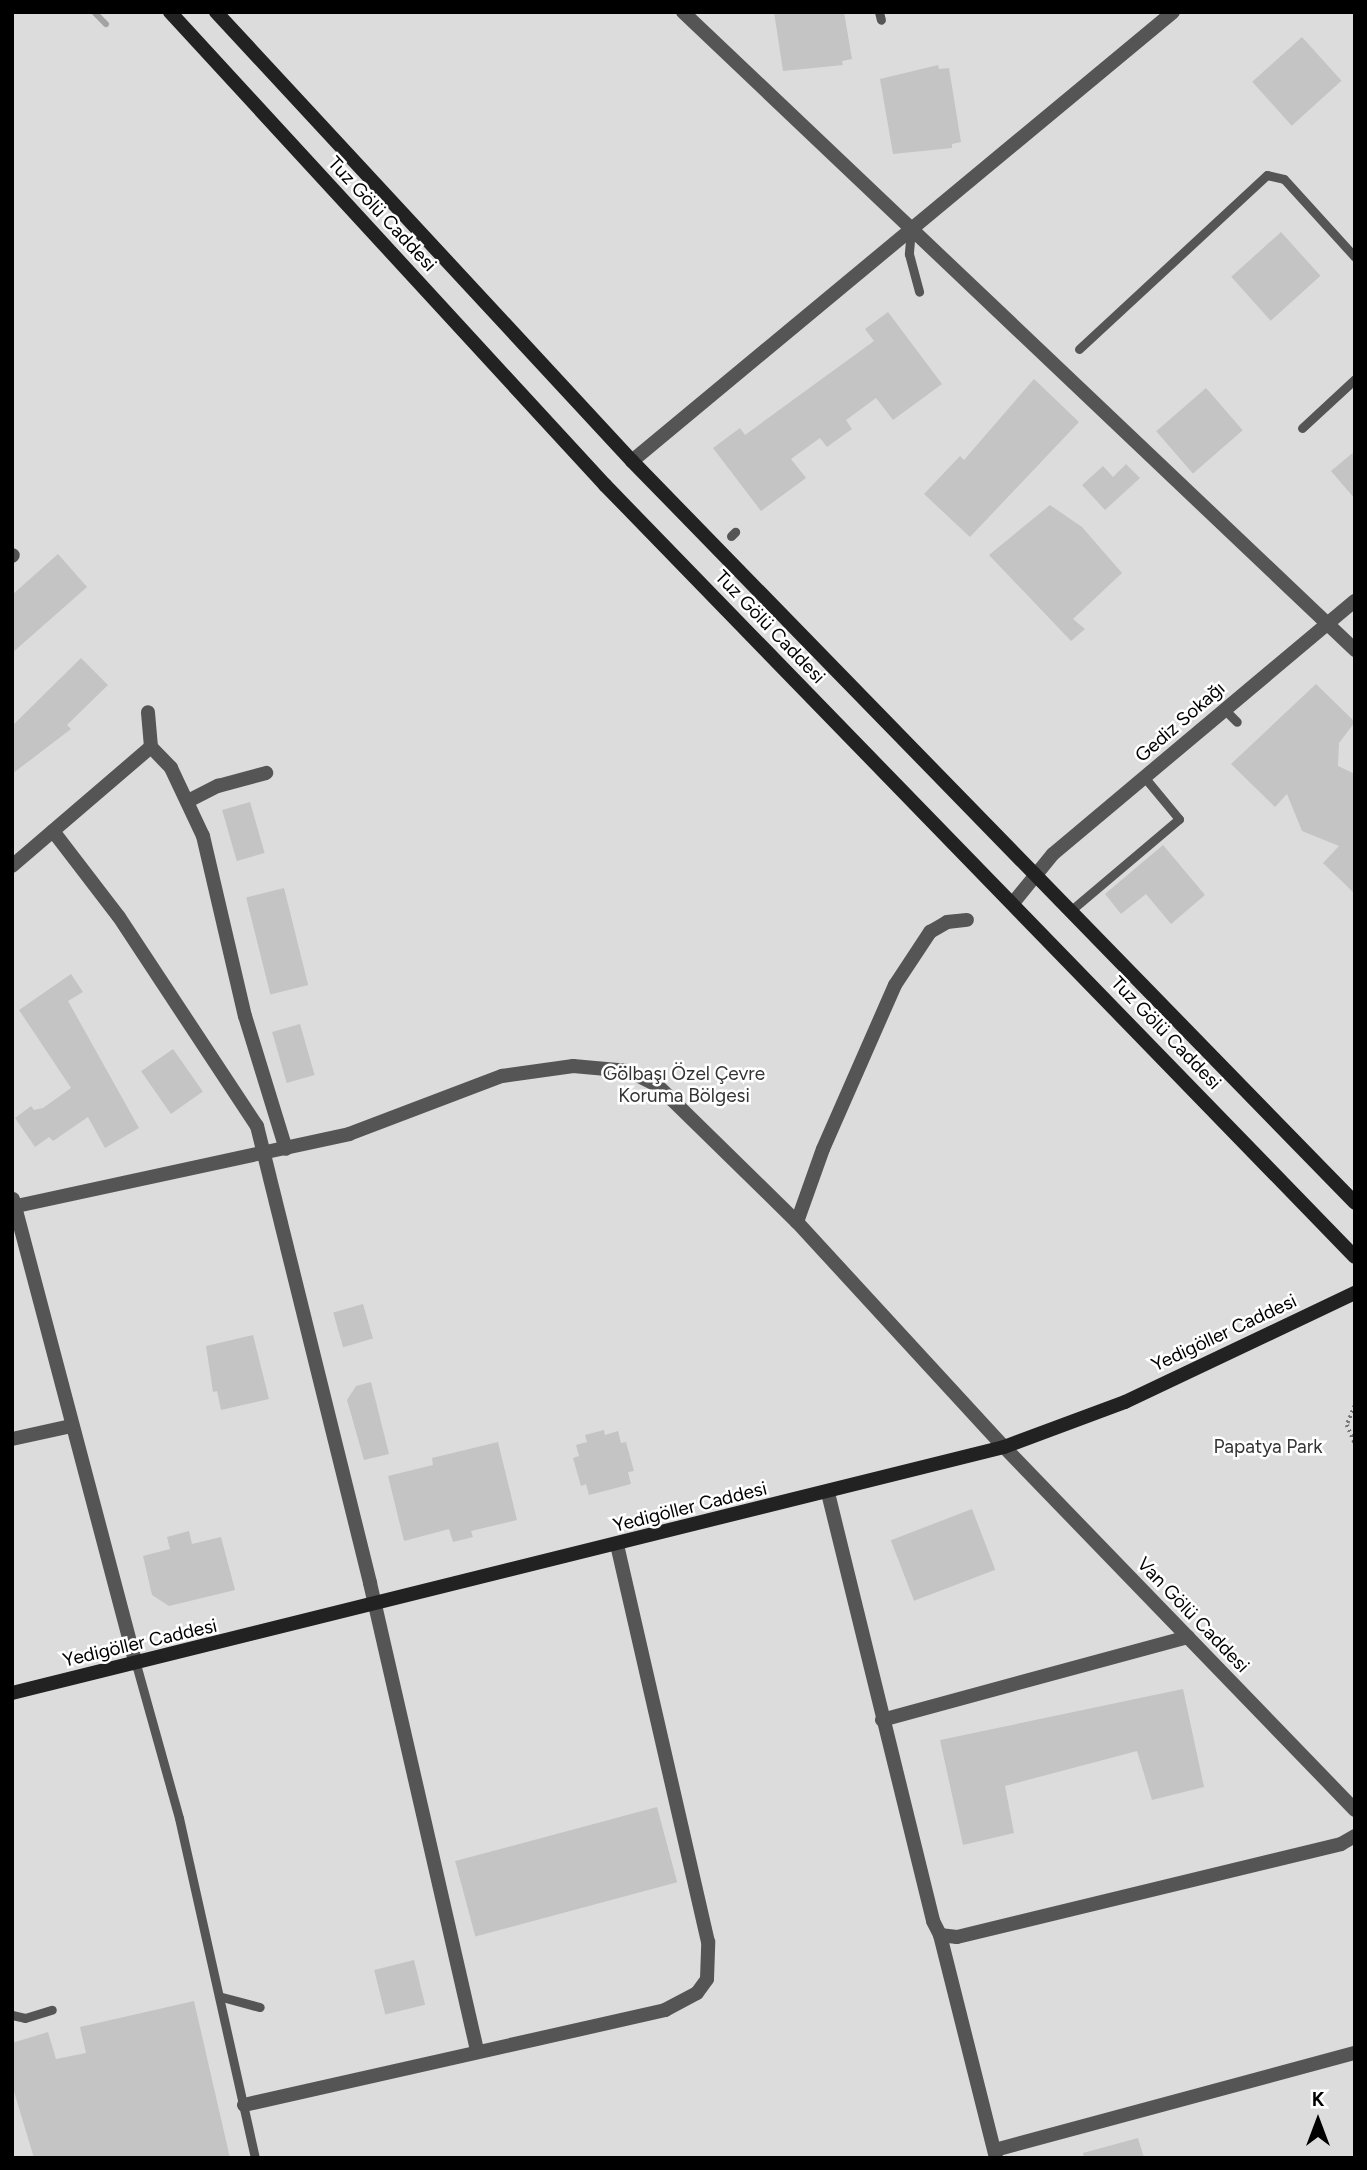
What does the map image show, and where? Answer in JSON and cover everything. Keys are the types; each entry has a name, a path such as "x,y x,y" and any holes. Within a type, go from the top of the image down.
{"street":[{"name":"Tuz Gölü Caddesi","path":"170,12 605,485 1355,1257"},
{"name":"Tuz Gölü Caddesi","path":"216,12 632,461 1355,1203"},
{"path":"632,461 1173,12"},
{"path":"687,14 1355,649"},
{"name":"Gediz Sokağı","path":"1013,903 1053,854 1355,601"},
{"path":"148,712 151,747 171,768 203,836 245,1016 286,1149"},
{"path":"12,866 151,747"},
{"path":"187,801 218,786 266,773"},
{"path":"52,831 117,914 247,1107 264,1154 376,1605 477,2050"},
{"path":"797,1222 823,1149 895,985 930,932 947,922 967,920"},
{"name":"Van Gölü Caddesi","path":"14,1203 286,1149 393,1120 502,1076 573,1066 629,1071 657,1086 797,1222 1004,1447 1355,1810"},
{"path":"14,1203 136,1664"},
{"name":"Yedigöller Caddesi","path":"12,1693 828,1493 1004,1447 1125,1402 1355,1293"},
{"path":"12,1439 71,1426"},
{"path":"828,1493 882,1720 995,2154 1355,2053"},
{"path":"244,2105 477,2050 665,2010 697,1993 707,1979 708,1941 617,1545"},
{"path":"882,1720 1188,1637"},
{"path":"940,1935 970,1934 1341,1844 1355,1836"}],"lane":[{"path":"1079,349 1268,175 1284,179 1355,257"},
{"path":"912,227 909,254 919,292"},
{"path":"1302,428 1355,379"},
{"path":"1224,709 1237,722"},
{"path":"1069,912 1180,819 1145,778"},
{"path":"136,1664 222,1997 255,2158"},
{"path":"222,1997 260,2007"},
{"path":"12,2014 25,2018 52,2010"}],"path":[{"path":"1355,1406 1347,1424 1355,1444"}],"green space":[{"name":"Gölbaşı Özel Çevre Koruma Bölgesi","path":"12,12 1355,12 1355,2158 12,2158"}],"building":[{"path":"774,12 844,12 852,59 842,61 843,65 783,71"},
{"path":"1302,37 1341,81 1292,126 1252,82"},
{"path":"938,65 939,69 949,68 961,142 952,144 952,148 893,154 880,79"},
{"path":"1281,232 1320,276 1271,321 1231,277"},
{"path":"888,312 942,384 893,420 876,398 846,420 852,429 827,447 820,438 791,459 806,478 761,511 713,448 740,428 745,435 874,341 865,329"},
{"path":"1034,379 1079,422 970,537 924,494 960,456 964,460"},
{"path":"1206,388 1243,430 1193,474 1156,431"},
{"path":"1355,451 1355,499 1331,471"},
{"path":"1126,464 1140,478 1105,510 1082,485 1103,466 1113,477"},
{"path":"1050,505 1082,527 1122,573 1073,619 1085,629 1071,641 989,555"},
{"path":"58,554 87,587 12,653 12,595"},
{"path":"81,658 108,685 67,725 71,729 12,774 12,726"},
{"path":"1316,684 1355,722 1339,743 1338,766 1355,774 1355,894 1323,863 1339,846 1302,831 1287,794 1275,807 1231,764"},
{"path":"250,802 265,853 237,861 222,810"},
{"path":"1163,845 1205,895 1171,924 1146,894 1121,914 1105,894"},
{"path":"284,888 308,985 270,994 246,897"},
{"path":"71,974 83,992 68,1001 139,1128 105,1148 88,1117 53,1141 49,1137 35,1147 15,1118 31,1106 34,1110 43,1108 71,1088 19,1010"},
{"path":"300,1024 315,1075 287,1083 272,1032"},
{"path":"173,1049 203,1092 171,1114 141,1071"},
{"path":"363,1304 373,1339 343,1347 333,1313"},
{"path":"253,1335 269,1399 221,1410 217,1391 213,1392 206,1346"},
{"path":"371,1382 389,1454 364,1460 347,1400 356,1386"},
{"path":"604,1430 605,1435 618,1431 621,1443 626,1442 634,1471 628,1472 631,1484 589,1495 586,1484 581,1486 573,1458 579,1456 576,1445 587,1442 585,1435"},
{"path":"498,1442 517,1520 471,1531 473,1537 453,1542 449,1529 404,1541 388,1476 433,1465 432,1458"},
{"path":"972,1509 995,1570 914,1601 891,1540"},
{"path":"189,1531 192,1544 221,1537 235,1590 169,1606 152,1595 143,1556 170,1549 167,1537"},
{"path":"1183,1689 1204,1787 1152,1800 1137,1751 1005,1786 1014,1833 963,1845 940,1740"},
{"path":"657,1807 677,1882 475,1936 455,1861"},
{"path":"414,1960 425,2005 385,2015 374,1970"},
{"path":"194,2001 230,2158 34,2158 12,2085 12,2043 48,2032 56,2059 86,2053 80,2027"},
{"path":"1138,2138 1144,2158 1084,2158 1083,2153"}],"waterway":[{"path":"94,12 106,24"}],"park label":[{"name":"Papatya Park","path":"1268,1447"}]}
